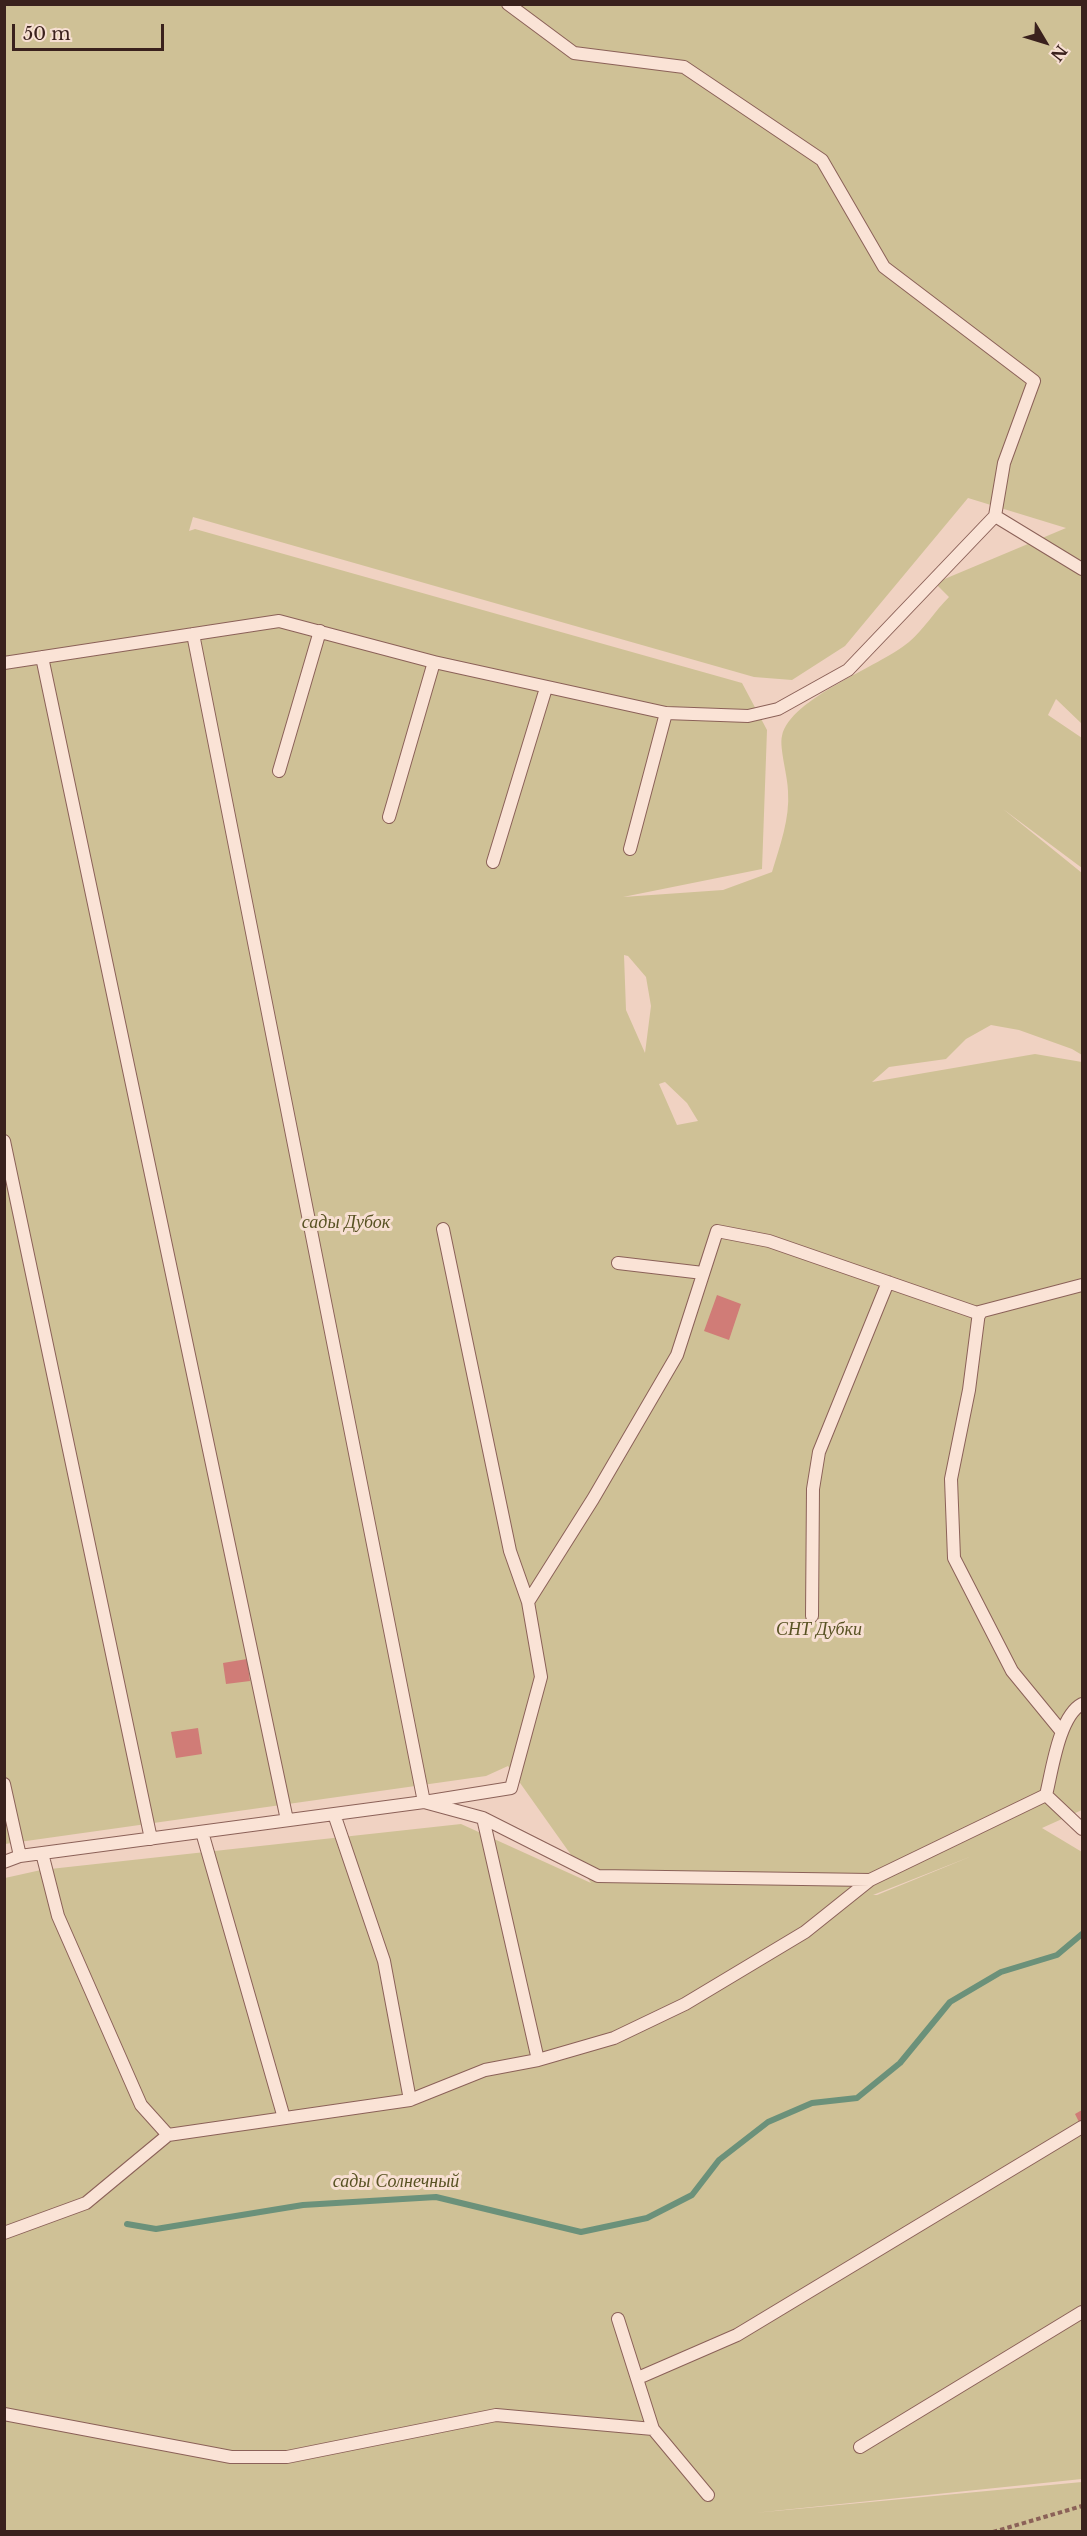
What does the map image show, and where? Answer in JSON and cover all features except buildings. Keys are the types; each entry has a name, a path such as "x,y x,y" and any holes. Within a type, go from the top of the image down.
{"lane":[{"path":"4,663 279,621 434,662 666,713 748,716 778,710 848,670 994,516 1004,463 1034,381 884,267 822,160 684,67 574,53 508,4"},
{"path":"994,516 1083,569"},
{"path":"279,771 320,631"},
{"path":"193,634 424,1802"},
{"path":"42,657 287,1820"},
{"path":"389,817 434,662"},
{"path":"493,862 546,688"},
{"path":"630,849 666,713"},
{"path":"4,1142 151,1839"},
{"path":"4,1862 21,1856 424,1802 511,1788 541,1677 528,1602 510,1551 443,1229"},
{"path":"528,1602 593,1499 677,1355 717,1231 769,1241 980,1314"},
{"path":"618,1263 703,1274"},
{"path":"812,1616 813,1489 819,1452 888,1282"},
{"path":"1062,1732 1012,1671 954,1558 951,1479 969,1390 979,1312 1083,1286"},
{"path":"4,2233 86,2203 168,2134 410,2100 484,2070 538,2060 614,2038 685,2004 805,1932 870,1880 1046,1795 1062,1732 1078,1706 1083,1704"},
{"path":"4,1784 21,1856"},
{"path":"1046,1795 1083,1828"},
{"path":"424,1802 483,1818 598,1876 870,1880"},
{"path":"334,1814 384,1961 410,2100"},
{"path":"483,1818 538,2060"},
{"path":"202,1832 284,2118"},
{"path":"42,1853 58,1916 141,2105 168,2134"},
{"path":"638,2378 737,2335 1083,2127"},
{"path":"860,2447 1083,2312"},
{"path":"618,2319 653,2429 708,2495"},
{"path":"4,2414 231,2457 287,2457 496,2415 653,2429"}],"path":[{"path":"993,2532 1083,2506"}],"green space":[{"path":"5,5 1082,5 1082,724 1056,699 1048,715 1082,738 1082,868 1003,809 1082,873 1082,1055 1072,1049 1019,1030 991,1025 966,1039 946,1059 889,1067 872,1082 1035,1054 1082,1062 1082,1810 1042,1828 1082,1852 1082,2479 754,2513 1082,2482 1082,2531 5,2531 5,1878 41,1870 461,1824 591,1883 508,1766 486,1776 5,1844","holes":["968,498 1066,528 935,583 949,597 909,642 818,696 789,722 781,741 788,785 787,812 784,832 772,872 723,890 623,897 762,869 767,730 742,683 195,529 189,531 193,517 754,677 792,680 845,646","624,955 628,956 646,977 651,1006 645,1053 626,1010","665,1082 687,1103 698,1121 677,1125 659,1084","972,1856 877,1895 873,1895"]}],"waterway":[{"path":"127,2224 156,2229 303,2205 436,2197 581,2232 647,2218 692,2195 719,2160 768,2122 812,2103 857,2098 900,2063 950,2002 1001,1972 1057,1955 1082,1934"}],"park label":[{"name":"сады Дубок","path":"346,1223"},
{"name":"СНТ Дубки","path":"819,1630"},
{"name":"сады Солнечный","path":"396,2182"}]}
